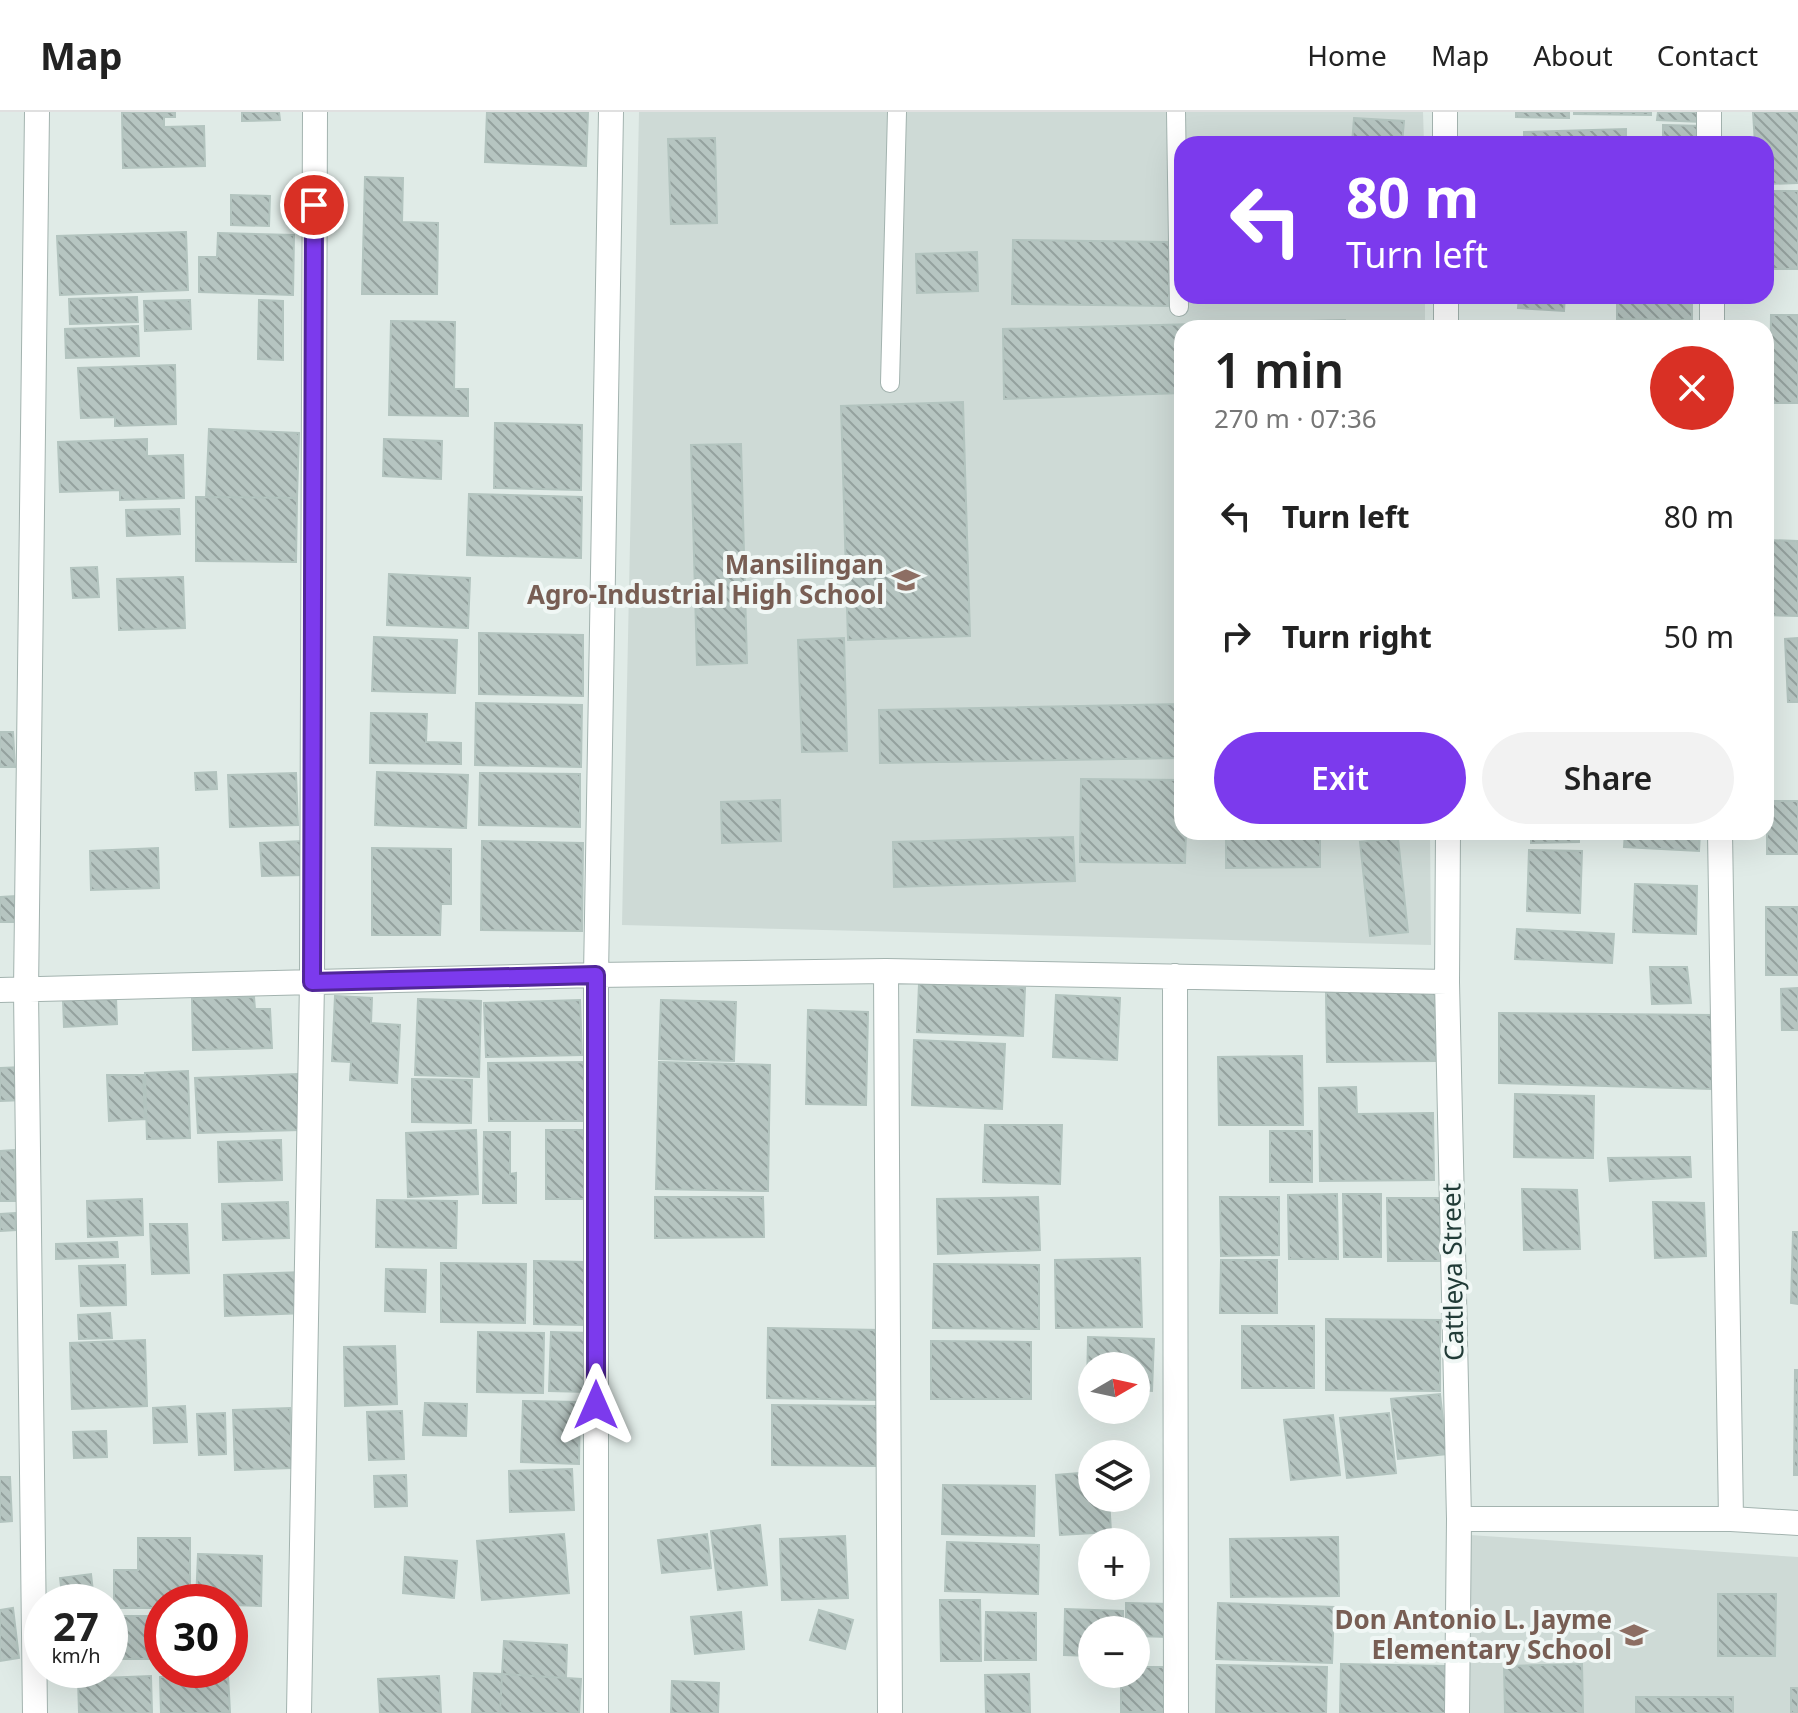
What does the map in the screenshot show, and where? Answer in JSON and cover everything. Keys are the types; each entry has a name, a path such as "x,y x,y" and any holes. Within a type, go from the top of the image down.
{"street":[{"path":"35,1713 26,991 37,112"},
{"path":"299,1713 312,982 315,112"},
{"path":"596,1713 596,975 611,112"},
{"path":"1445,112 1445,136"},
{"path":"1709,112 1709,136"},
{"name":"Cattleya Street","path":"1448,840 1447,982 1459,1519 1457,1713"},
{"path":"1720,840 1731,1519"},
{"path":"0,990 886,971 1447,982"},
{"path":"886,971 890,1713"},
{"path":"1175,976 1176,1713"},
{"path":"1459,1519 1731,1519 1798,1523"}],"lane":[{"path":"890,383 897,112"},
{"path":"1176,112 1176,136"}],"shaded area":[{"name":"Mansilingan Agro-Industrial High School","path":"639,112 1423,112 1424,136 1174,136 1174,304 1425,304 1425,320 1174,320 1174,840 1430,840 1431,945 622,925"},
{"name":"Don Antonio L. Jayme Elementary School","path":"1470,1535 1798,1557 1798,1713 1469,1713"}],"building":[{"path":"122,112 175,112 175,117 164,117 164,127 204,126 205,166 123,168"},
{"path":"242,112 279,112 280,120 242,121"},
{"path":"487,112 588,112 586,166 485,162"},
{"path":"1516,112 1569,112 1569,118 1516,117"},
{"path":"1651,112 1651,115 1574,114"},
{"path":"1658,112 1702,112 1702,122 1657,120"},
{"path":"1753,112 1798,112 1798,183 1774,184 1774,136 1754,136"},
{"path":"1354,118 1404,121 1403,136 1353,136"},
{"path":"1663,125 1703,126 1703,136 1663,136"},
{"path":"1626,129 1626,136 1524,136 1524,132"},
{"path":"715,138 717,223 671,224 668,139"},
{"path":"365,177 403,178 402,222 438,223 437,294 362,294"},
{"path":"1774,191 1798,191 1798,269 1774,269"},
{"path":"231,195 270,196 269,226 231,225"},
{"path":"186,232 188,290 60,295 57,236"},
{"path":"218,233 294,235 293,295 199,292 199,257 217,257"},
{"path":"1013,240 1169,242 1169,306 1012,304"},
{"path":"977,252 978,291 917,293 916,254"},
{"path":"137,297 138,322 70,324 69,299"},
{"path":"190,300 191,329 145,331 144,301"},
{"path":"259,300 283,301 283,360 258,359"},
{"path":"1518,304 1564,304 1564,311 1518,308"},
{"path":"1617,304 1692,304 1692,320 1617,319"},
{"path":"1771,315 1798,315 1798,403 1774,403 1774,320 1771,320"},
{"path":"391,321 455,322 454,389 468,389 468,416 389,415"},
{"path":"1174,324 1174,393 1004,399 1003,329"},
{"path":"138,326 139,356 66,358 65,329"},
{"path":"175,365 176,424 115,426 115,417 81,418 78,368"},
{"path":"963,402 970,636 848,640 841,406"},
{"path":"495,423 582,425 581,490 494,488"},
{"path":"209,429 299,433 297,498 206,497"},
{"path":"147,439 147,456 183,455 184,498 120,500 120,490 60,492 58,442"},
{"path":"384,439 442,441 441,479 383,476"},
{"path":"741,444 747,663 697,665 691,445"},
{"path":"469,494 582,497 581,558 467,555"},
{"path":"196,497 297,498 296,562 196,561"},
{"path":"179,509 180,534 127,536 126,510"},
{"path":"1774,540 1798,541 1798,616 1774,615"},
{"path":"97,567 99,597 73,598 71,568"},
{"path":"389,574 470,578 468,628 387,625"},
{"path":"183,577 185,628 119,630 117,579"},
{"path":"479,633 583,635 583,696 479,694"},
{"path":"374,637 457,640 455,693 372,691"},
{"path":"844,638 847,751 802,752 798,640"},
{"path":"1798,638 1798,702 1788,702 1785,639"},
{"path":"476,703 582,705 581,767 475,765"},
{"path":"1174,704 1174,758 880,763 879,710"},
{"path":"371,713 427,714 426,742 461,743 461,764 370,763"},
{"path":"0,732 13,732 15,767 0,767"},
{"path":"216,772 217,789 196,790 195,773"},
{"path":"377,772 468,775 466,828 375,825"},
{"path":"296,773 298,825 230,827 228,775"},
{"path":"480,773 580,774 580,827 479,825"},
{"path":"1081,779 1174,780 1174,840 1186,840 1185,863 1080,862"},
{"path":"780,800 781,841 722,843 721,802"},
{"path":"1774,801 1798,801 1798,854 1767,854 1767,840 1774,840"},
{"path":"1073,837 1075,881 894,887 893,842"},
{"path":"1226,840 1320,840 1320,867 1226,868"},
{"path":"1398,840 1408,932 1370,936 1360,842"},
{"path":"1531,840 1579,840 1579,842 1531,843"},
{"path":"1624,840 1700,840 1699,851 1624,847"},
{"path":"303,841 304,875 262,876 260,843"},
{"path":"482,841 583,843 582,931 481,930"},
{"path":"158,848 159,888 91,890 90,851"},
{"path":"372,848 451,849 451,904 441,904 440,935 372,935"},
{"path":"1529,850 1582,851 1580,913 1527,911"},
{"path":"1635,884 1697,886 1696,934 1633,932"},
{"path":"16,896 17,922 0,922 0,897"},
{"path":"1766,907 1798,907 1798,975 1766,975"},
{"path":"1517,929 1614,934 1612,963 1515,959"},
{"path":"1650,967 1687,967 1691,1003 1652,1004"},
{"path":"919,984 1025,988 1023,1036 917,1032"},
{"path":"1798,988 1798,1030 1782,1030 1781,989"},
{"path":"1435,991 1436,1061 1327,1062 1326,992"},
{"path":"1056,995 1120,998 1117,1060 1053,1057"},
{"path":"335,996 372,998 371,1023 400,1025 397,1083 350,1080 351,1062 332,1061"},
{"path":"254,997 255,1009 270,1009 272,1048 193,1050 192,999"},
{"path":"116,998 117,1024 64,1027 63,1000"},
{"path":"418,999 481,1001 479,1077 415,1075"},
{"path":"580,1000 582,1055 486,1057 484,1003"},
{"path":"661,1000 736,1002 734,1061 659,1059"},
{"path":"808,1010 868,1012 866,1105 806,1104"},
{"path":"1499,1013 1712,1015 1712,1089 1499,1083"},
{"path":"914,1040 1005,1044 1002,1109 912,1105"},
{"path":"1302,1056 1303,1125 1219,1125 1218,1057"},
{"path":"586,1062 586,1121 489,1121 488,1063"},
{"path":"659,1062 770,1065 768,1191 656,1189"},
{"path":"23,1067 24,1100 0,1101 0,1068"},
{"path":"188,1071 190,1138 147,1139 145,1073"},
{"path":"298,1074 300,1130 198,1133 195,1078"},
{"path":"107,1075 143,1075 145,1119 109,1121"},
{"path":"412,1079 472,1080 471,1123 412,1122"},
{"path":"1356,1087 1357,1114 1433,1113 1434,1180 1320,1181 1319,1088"},
{"path":"1515,1094 1594,1096 1593,1158 1514,1157"},
{"path":"985,1125 1062,1125 1060,1184 983,1182"},
{"path":"476,1130 478,1194 408,1197 406,1133"},
{"path":"546,1130 588,1130 587,1199 546,1199"},
{"path":"1270,1131 1312,1131 1312,1182 1270,1182"},
{"path":"484,1132 510,1132 510,1174 516,1173 516,1203 483,1203"},
{"path":"281,1140 282,1180 219,1182 218,1142"},
{"path":"14,1150 16,1201 0,1201 0,1151"},
{"path":"1690,1157 1691,1177 1610,1181 1608,1158"},
{"path":"1522,1189 1577,1190 1580,1249 1524,1250"},
{"path":"1337,1194 1338,1259 1289,1259 1288,1195"},
{"path":"1343,1194 1381,1194 1381,1257 1344,1257"},
{"path":"655,1197 763,1197 764,1237 655,1238"},
{"path":"1038,1197 1040,1250 938,1254 937,1199"},
{"path":"1220,1197 1279,1197 1279,1255 1221,1256"},
{"path":"1387,1198 1440,1198 1441,1261 1388,1261"},
{"path":"142,1199 143,1235 88,1237 87,1201"},
{"path":"377,1200 457,1201 456,1248 376,1247"},
{"path":"288,1202 289,1238 223,1240 222,1204"},
{"path":"1653,1202 1704,1203 1706,1256 1655,1258"},
{"path":"15,1213 16,1230 0,1231 0,1214"},
{"path":"150,1224 187,1224 189,1273 152,1274"},
{"path":"1793,1232 1798,1232 1798,1304 1791,1303"},
{"path":"117,1242 118,1257 56,1259 56,1244"},
{"path":"1140,1258 1142,1327 1056,1328 1055,1260"},
{"path":"1221,1260 1277,1260 1277,1313 1220,1313"},
{"path":"534,1261 586,1262 585,1325 534,1324"},
{"path":"441,1263 526,1264 525,1323 441,1322"},
{"path":"934,1264 1039,1265 1039,1329 933,1328"},
{"path":"125,1265 126,1305 81,1306 79,1266"},
{"path":"386,1269 426,1270 425,1312 385,1311"},
{"path":"304,1272 305,1313 225,1316 224,1275"},
{"path":"110,1313 112,1338 79,1339 78,1315"},
{"path":"1326,1319 1440,1320 1440,1391 1326,1390"},
{"path":"1242,1326 1314,1326 1314,1388 1242,1388"},
{"path":"768,1328 881,1330 880,1400 767,1398"},
{"path":"478,1332 544,1333 543,1393 477,1392"},
{"path":"551,1332 590,1333 588,1392 549,1391"},
{"path":"1088,1337 1154,1339 1152,1391 1150,1352 1088,1352"},
{"path":"145,1340 147,1406 72,1409 70,1343"},
{"path":"931,1341 1031,1342 1031,1399 931,1399"},
{"path":"395,1346 397,1404 345,1406 344,1347"},
{"path":"1795,1370 1798,1370 1798,1475 1794,1475"},
{"path":"1440,1394 1447,1454 1398,1459 1391,1399"},
{"path":"523,1401 580,1402 579,1464 521,1462"},
{"path":"425,1403 467,1404 466,1436 423,1435"},
{"path":"772,1405 880,1406 880,1466 772,1465"},
{"path":"185,1406 187,1442 154,1443 153,1408"},
{"path":"290,1408 292,1468 235,1470 233,1410"},
{"path":"402,1411 404,1459 369,1460 367,1412"},
{"path":"225,1413 226,1454 199,1455 197,1414"},
{"path":"1389,1413 1396,1473 1347,1478 1340,1418"},
{"path":"1333,1415 1340,1475 1291,1480 1284,1420"},
{"path":"106,1431 107,1457 74,1458 73,1432"},
{"path":"572,1469 574,1510 510,1512 509,1471"},
{"path":"1078,1473 1078,1512 1110,1512 1111,1528 1078,1528 1078,1534 1060,1535 1056,1475"},
{"path":"406,1475 407,1506 375,1507 374,1476"},
{"path":"0,1477 10,1477 12,1521 0,1522"},
{"path":"943,1485 1035,1486 1034,1536 942,1534"},
{"path":"760,1525 767,1585 718,1590 711,1531"},
{"path":"564,1534 569,1593 482,1600 477,1541"},
{"path":"707,1534 711,1568 662,1573 658,1540"},
{"path":"845,1536 848,1598 782,1600 780,1539"},
{"path":"1338,1537 1339,1596 1231,1597 1230,1539"},
{"path":"138,1538 190,1538 190,1584 144,1584 144,1608 128,1608 128,1584 114,1584 114,1570 138,1570"},
{"path":"947,1542 1039,1545 1038,1594 945,1591"},
{"path":"198,1554 262,1556 261,1606 248,1606 248,1584 197,1584"},
{"path":"405,1557 457,1561 454,1598 403,1593"},
{"path":"91,1574 92,1584 61,1584 60,1578"},
{"path":"1718,1594 1776,1594 1775,1656 1718,1656"},
{"path":"940,1600 980,1600 981,1661 941,1661"},
{"path":"1126,1603 1171,1604 1170,1637 1150,1636 1150,1616 1126,1616"},
{"path":"1218,1603 1334,1607 1332,1663 1216,1659"},
{"path":"13,1608 19,1658 0,1661 0,1610"},
{"path":"1065,1609 1123,1611 1123,1616 1078,1616 1078,1656 1064,1655"},
{"path":"819,1610 853,1620 845,1649 810,1640"},
{"path":"741,1612 744,1649 695,1654 691,1617"},
{"path":"986,1612 1036,1613 1036,1660 985,1660"},
{"path":"128,1616 144,1616 144,1659 128,1659"},
{"path":"504,1641 567,1645 566,1678 502,1674"},
{"path":"1341,1664 1447,1666 1445,1713 1340,1713"},
{"path":"1582,1664 1583,1713 1505,1713 1504,1666"},
{"path":"1217,1665 1327,1667 1326,1713 1216,1713"},
{"path":"1150,1667 1173,1667 1172,1712 1121,1712 1121,1688 1150,1688"},
{"path":"474,1673 502,1674 500,1713 472,1713"},
{"path":"502,1674 581,1679 579,1713 500,1713"},
{"path":"1029,1674 1030,1713 986,1713 985,1675"},
{"path":"144,1676 144,1688 151,1688 152,1713 79,1712 78,1688 128,1688 128,1677"},
{"path":"439,1676 441,1713 380,1713 378,1679"},
{"path":"672,1681 719,1683 718,1713 671,1713"},
{"path":"160,1688 229,1688 230,1713 161,1713"},
{"path":"1791,1688 1798,1688 1798,1713 1791,1713"},
{"path":"1636,1697 1733,1697 1733,1713 1636,1713"}],"place":[{"name":"Mansilingan Agro-Industrial High School","path":"906,580"},
{"name":"Don Antonio L. Jayme Elementary School","path":"1634,1635"}],"route":[{"path":"314,205 312,982 596,975 596,1405"}]}
